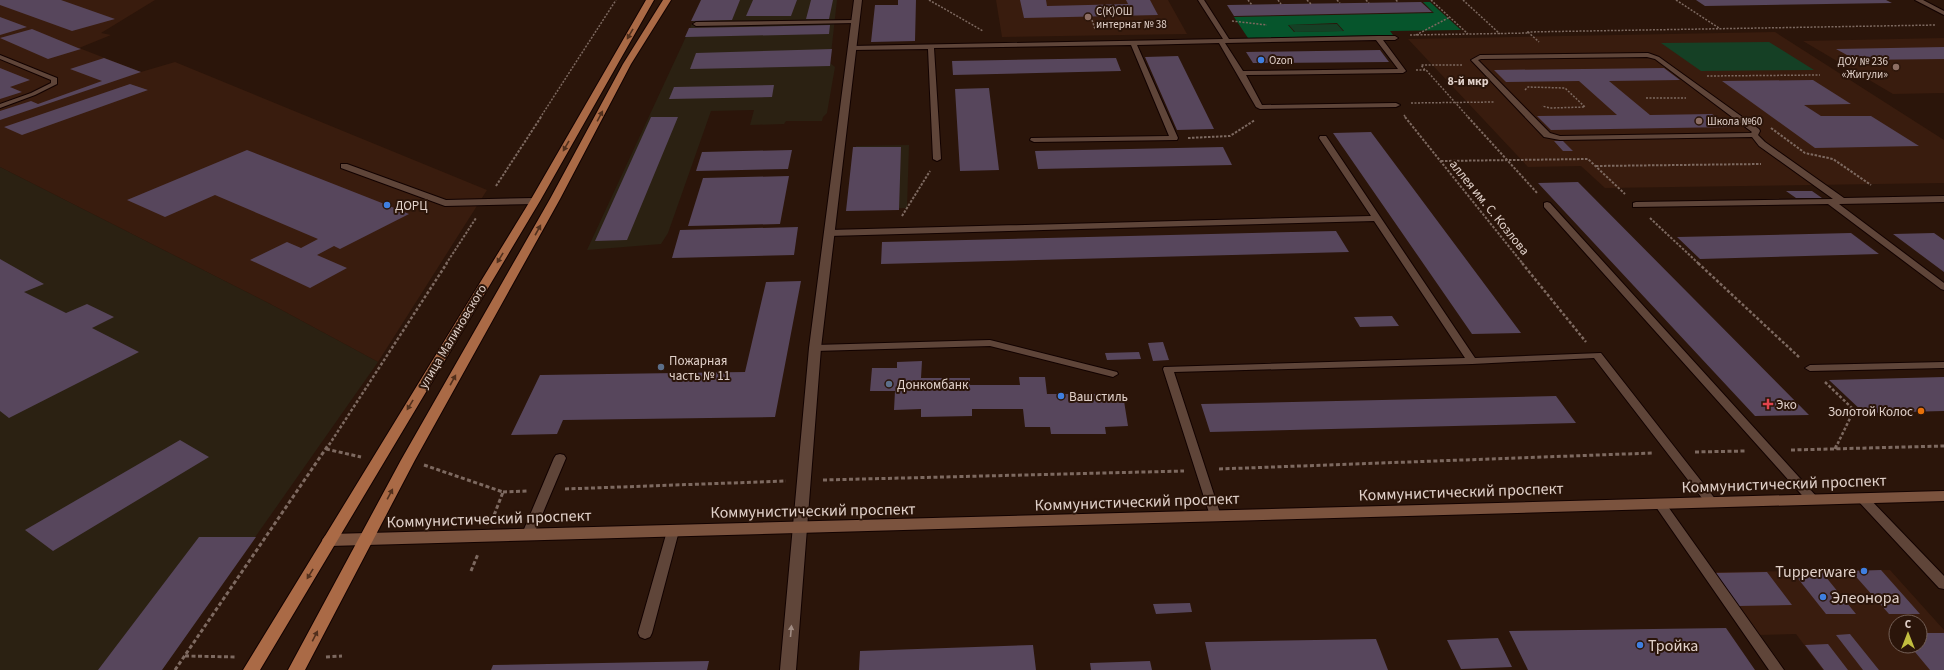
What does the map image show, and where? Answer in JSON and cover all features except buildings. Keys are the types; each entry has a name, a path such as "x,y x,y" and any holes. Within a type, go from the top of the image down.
{"highway":[{"name":"улица Малиновского","path":"251,670 330,540 376,460 535,201 650,0"},
{"name":"улица Малиновского","path":"296,670 408,460 555,199 627,64 667,0"}],"main road":[{"name":"Коммунистический проспект","path":"330,540 1944,496"}],"street":[{"path":"788,670 815,348 858,0"}],"lane":[{"path":"1201,0 1260,107 1396,105"},
{"path":"1918,0 1944,13"},
{"path":"696,24 855,21"},
{"path":"1378,38 1404,71"},
{"path":"851,48 1395,38"},
{"path":"1034,140 1174,138 1133,43"},
{"path":"932,47 937,159"},
{"path":"1754,135 1756,131 1657,58 1648,55 1480,57 1474,60 1547,135 1560,138 1754,135 1762,144 1842,201"},
{"path":"0,56 55,79 54,84 33,94 0,106"},
{"path":"1241,73 1404,71"},
{"path":"1323,138 1375,218 1472,361"},
{"path":"344,166 445,203 535,201"},
{"path":"1636,205 1944,199"},
{"path":"1830,201 1944,287"},
{"path":"1547,205 1813,500"},
{"path":"829,234 1375,218"},
{"path":"815,348 990,343 1113,374"},
{"path":"1215,516 1202,470 1168,369 1472,361 1597,355 1712,502"},
{"path":"1810,368 1944,365"},
{"path":"528,534 560,458"},
{"path":"1863,499 1944,584"},
{"path":"1660,504 1777,670"},
{"path":"645,633 673,531"}],"path":[{"path":"175,670 326,449 616,0"},
{"path":"929,0 1008,45"},
{"path":"1248,0 1252,5"},
{"path":"1278,0 1281,4"},
{"path":"1307,0 1310,4"},
{"path":"1337,0 1340,3"},
{"path":"1366,0 1369,3"},
{"path":"1431,0 1468,34"},
{"path":"1463,0 1500,34"},
{"path":"1676,0 1720,29"},
{"path":"1416,35 1450,17"},
{"path":"1395,38 1400,35 1936,25"},
{"path":"1479,64 1421,65 1547,205"},
{"path":"1404,71 1426,70"},
{"path":"1701,76 1820,75"},
{"path":"1646,98 1710,98"},
{"name":"аллея им. С. Козлова","path":"1396,105 1597,355"},
{"path":"1174,138 1230,136 1262,115 1260,107"},
{"path":"892,232 937,159"},
{"path":"1441,161 1588,159 1854,410 1835,449"},
{"path":"1596,166 1789,163"},
{"path":"408,460 503,492 805,480 1202,470 1674,452 1944,446"},
{"path":"471,571 503,492"}],"shaded area":[{"path":"17,0 155,0 101,33 111,35 79,48 141,72 175,62 487,190 378,362 276,307 0,167 0,5"},
{"path":"703,0 837,0 830,63 835,67 827,113 823,117 822,121 786,121 784,124 750,125 754,110 711,111 668,233 661,244 587,250"},
{"name":"С(К)ОШ интернат № 38","path":"996,0 1168,0 1187,34 1002,37"},
{"name":"Школа №60","path":"1775,32 1944,140 1944,183 1605,188 1581,166 1528,167 1408,39"},
{"name":"ДОУ № 236 «Жигули»","path":"1944,38 1944,93 1893,94 1803,41"},
{"path":"909,145 907,208 849,210 856,146"},
{"path":"0,167 276,307 378,362 162,670 0,670"},
{"name":"Элеонора","path":"1890,570 1944,630 1944,670 1823,670 1796,634 1759,635 1714,572"}],"green space":[{"path":"1423,2 1430,2 1461,30 1390,31 1393,35 1248,38 1234,17 1434,13","holes":["1337,23 1344,31 1294,32 1288,25"]},
{"path":"1337,24 1343,31 1295,32 1289,25"},
{"path":"1769,42 1814,70 1701,71 1661,43"}],"place":[{"name":"С(К)ОШ интернат № 38","path":"1088,17"},
{"name":"Ozon","path":"1261,60"},
{"name":"ДОУ № 236 «Жигули»","path":"1896,67"},
{"name":"Школа №60","path":"1699,121"},
{"name":"ДОРЦ","path":"387,205"},
{"name":"Пожарная часть № 11","path":"661,367"},
{"name":"Донкомбанк","path":"889,384"},
{"name":"Ваш стиль","path":"1061,396"},
{"name":"Эко","path":"1768,404"},
{"name":"Золотой Колос","path":"1921,411"},
{"name":"Tupperware","path":"1864,571"},
{"name":"Элеонора","path":"1823,597"},
{"name":"Тройка","path":"1640,645"}],"district":[{"name":"8-й мкр","path":"1468,81"}]}
